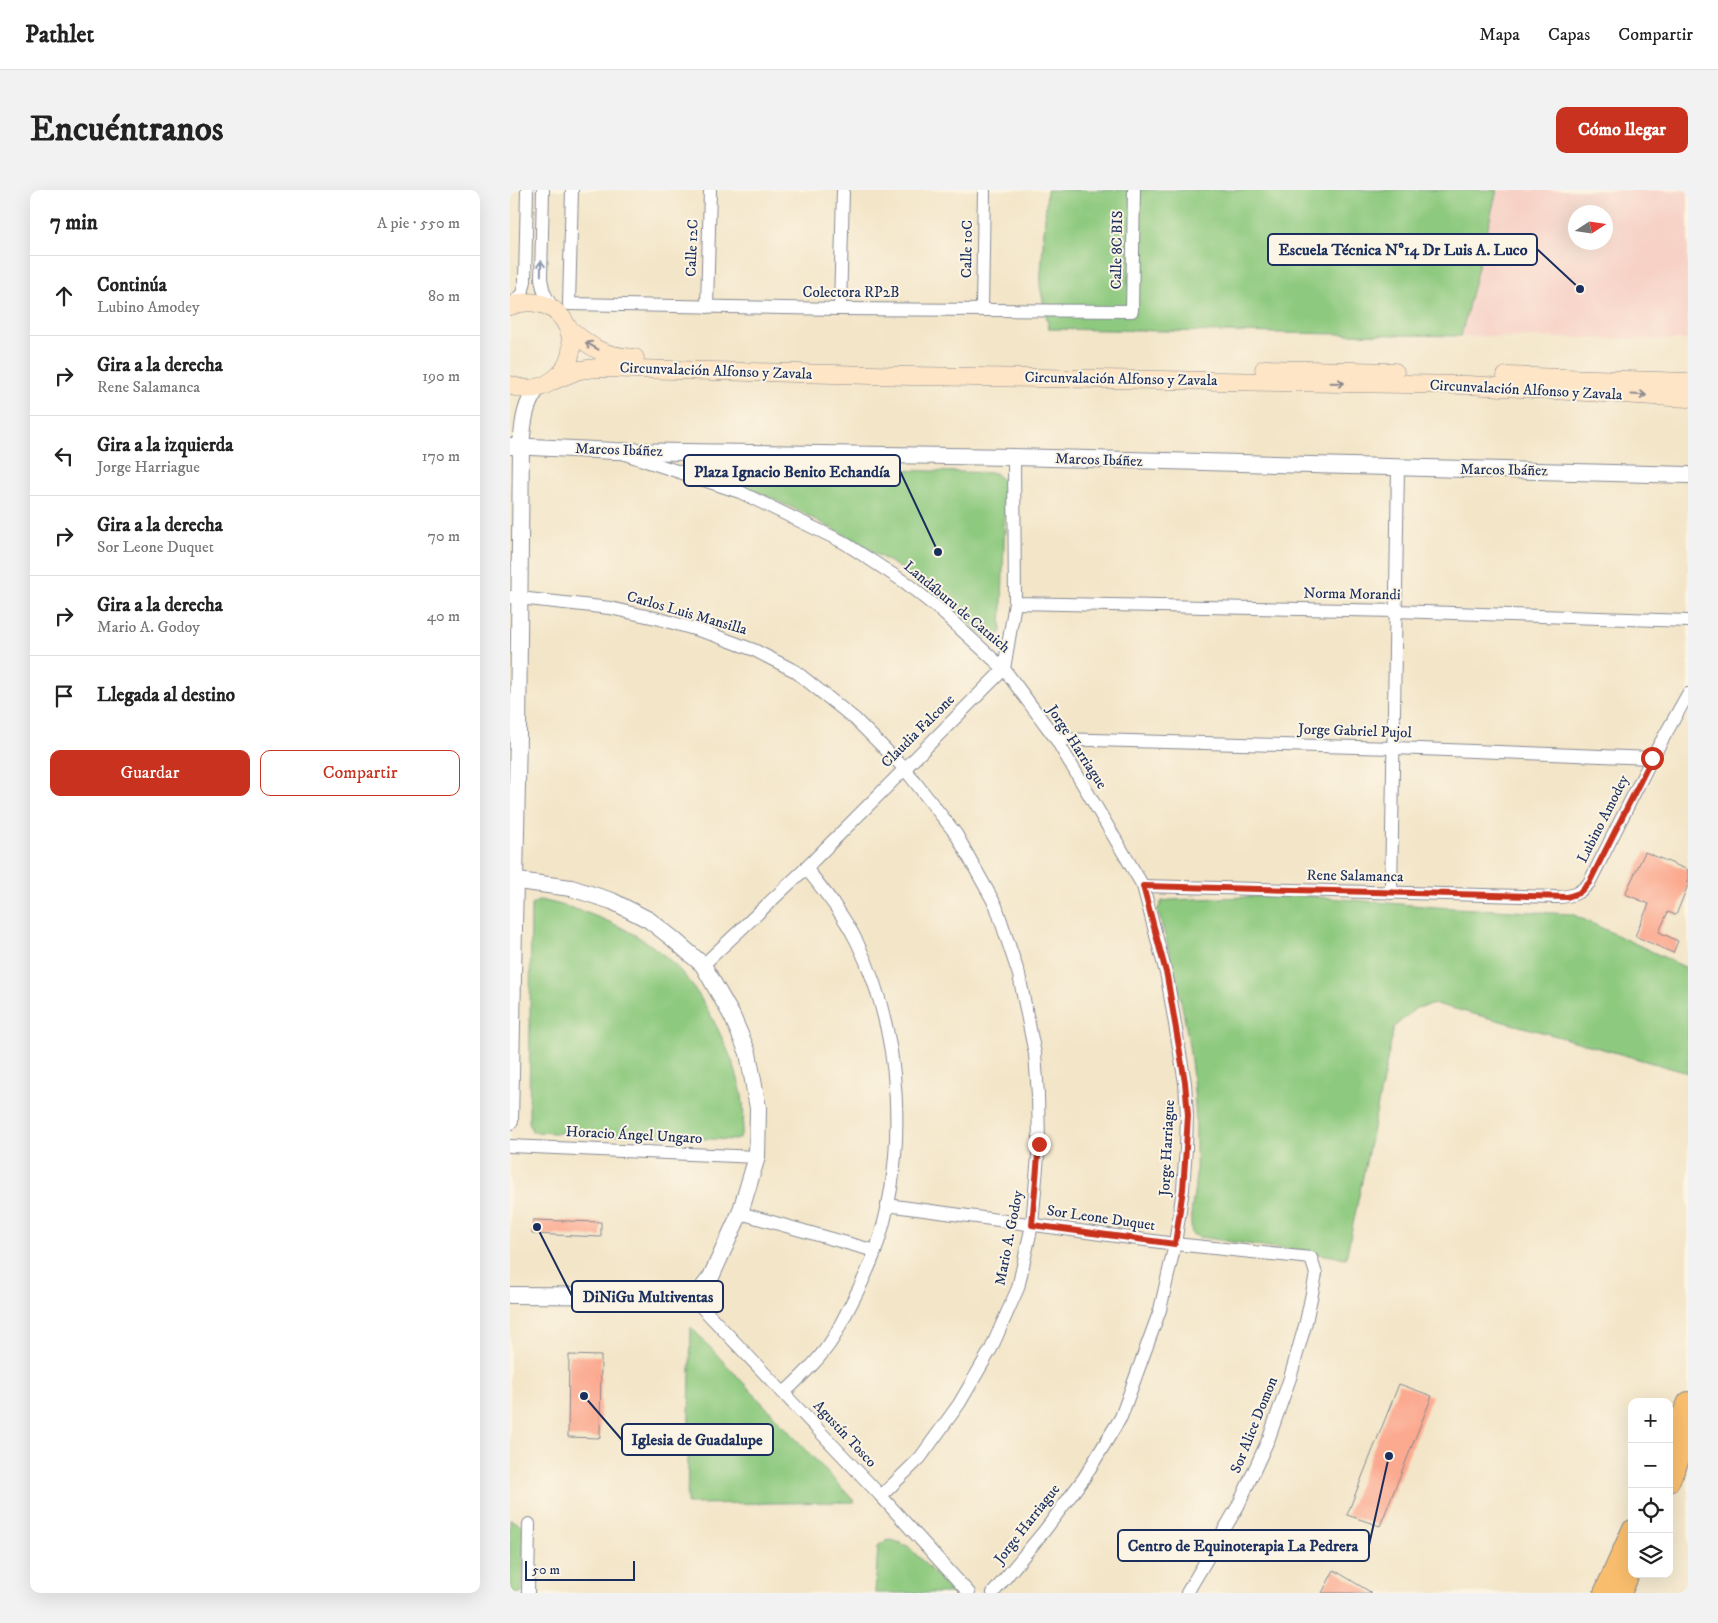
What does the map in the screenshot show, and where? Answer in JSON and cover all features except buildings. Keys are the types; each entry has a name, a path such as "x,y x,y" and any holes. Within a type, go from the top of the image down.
{"main road":[{"path":"510,305 520,302 535,302 563,308 571,342 570,356 565,369 555,380"},
{"name":"Circunvalación Alfonso y Zavala","path":"568,328 589,346 613,356 772,364 1344,370 1688,382"},
{"name":"Circunvalación Alfonso y Zavala","path":"538,388 579,370 597,368 911,376 1468,385 1688,398"},
{"path":"511,385 529,389 538,388"},
{"path":"1670,1443 1688,1402"},
{"path":"1673,1473 1688,1439"},
{"path":"1604,1593 1631,1533"},
{"path":"1621,1593 1628,1577"}],"street":[{"path":"510,305 522,294 526,281 527,190"},
{"path":"543,190 541,278 543,292 548,302 563,308 572,190"},
{"name":"Calle 12C","path":"707,307 710,190"},
{"path":"840,308 843,190"},
{"name":"Calle 10C","path":"982,309 984,190"},
{"name":"Calle 8C BIS","path":"1132,310 1134,190"},
{"name":"Colectora RP2B","path":"563,308 707,307 1132,310"},
{"path":"511,385 517,395 523,420"},
{"path":"510,1121 515,446 530,396 538,388"},
{"name":"Marcos Ibáñez","path":"515,446 615,451 1014,458 1688,475"},
{"name":"Landáburu de Catnich","path":"615,451 740,492 843,542 906,583 941,611 1004,669"},
{"path":"1004,669 1014,603 1014,458"},
{"path":"1391,893 1398,468"},
{"name":"Carlos Luis Mansilla","path":"514,597 610,608 660,619 711,634 754,650 794,671 855,719 904,768"},
{"name":"Norma Morandi","path":"1014,603 1396,611 1688,621"},
{"name":"Jorge Harriague","path":"993,1593 1045,1530 1084,1478 1121,1417 1160,1310 1175,1244 1183,1189 1188,1115 1185,1082 1167,976 1143,886 1056,739 1004,669"},
{"name":"Claudia Falcone","path":"703,965 806,868 1004,669"},
{"name":"Lubino Amodey","path":"1567,897 1579,893 1589,883 1652,758 1688,694"},
{"name":"Jorge Gabriel Pujol","path":"1056,739 1394,748 1652,758"},
{"name":"Mario A. Godoy","path":"881,1496 920,1458 959,1404 991,1349 1018,1288 1032,1225 1039,1144 1035,1054 1019,975 996,906 956,834 904,768"},
{"path":"784,1393 808,1369 834,1337 856,1295 875,1252 887,1205 896,1146 896,1088 886,1022 870,970 857,941 840,911 806,868"},
{"path":"510,1295 672,1296 694,1299 711,1277 740,1213 757,1157 758,1108 748,1053 732,1016 703,965 649,920 612,901 571,888 513,880"},
{"name":"Rene Salamanca","path":"1143,886 1567,897"},
{"name":"Horacio Ángel Ungaro","path":"510,1146 757,1157"},
{"name":"Sor Leone Duquet","path":"887,1205 1175,1244 1311,1258"},
{"path":"740,1213 875,1252"},
{"name":"Sor Alice Domon","path":"1187,1593 1238,1506 1269,1438 1290,1378 1306,1322 1316,1274 1311,1258"},
{"name":"Agustín Tosco","path":"694,1299 881,1496 969,1593"},
{"path":"528,1524 528,1593"}],"shaded area":[{"path":"1497,190 1688,190 1688,340 1461,336"}],"green space":[{"path":"1047,190 1497,190 1461,336 1049,329 1040,286"},
{"path":"735,465 995,473 1006,483 1001,633 995,639 983,636 948,604 900,568 799,511 760,493 733,484 725,478 726,470"},
{"path":"1295,895 1435,907 1572,914 1688,967 1688,1073 1436,1004 1416,1008 1394,1027 1346,1258 1199,1237 1192,1234 1191,1216 1196,1180 1196,1119 1192,1072 1186,1025 1176,978 1157,911 1162,901"},
{"path":"540,900 581,911 621,927 658,950 688,980 701,998 717,1027 737,1076 744,1118 740,1138 735,1140 532,1132 529,1122 531,905"},
{"path":"691,1327 855,1502 687,1504"},
{"path":"510,1519 524,1527 522,1593 510,1593"},
{"path":"892,1540 908,1546 953,1593 875,1593 878,1546 885,1541"}],"place":[{"name":"Escuela Técnica Nº14 Dr Luis A. Luco","path":"1580,289"},
{"name":"Plaza Ignacio Benito Echandía","path":"938,552"},
{"name":"DiNiGu Multiventas","path":"537,1227"},
{"name":"Iglesia de Guadalupe","path":"584,1396"},
{"name":"Centro de Equinoterapia La Pedrera","path":"1389,1456"}],"route":[{"path":"1039,1144 1032,1225 1175,1244 1183,1189 1188,1115 1178,1035 1167,976 1143,886 1567,897 1579,893 1589,883 1652,758"}]}
